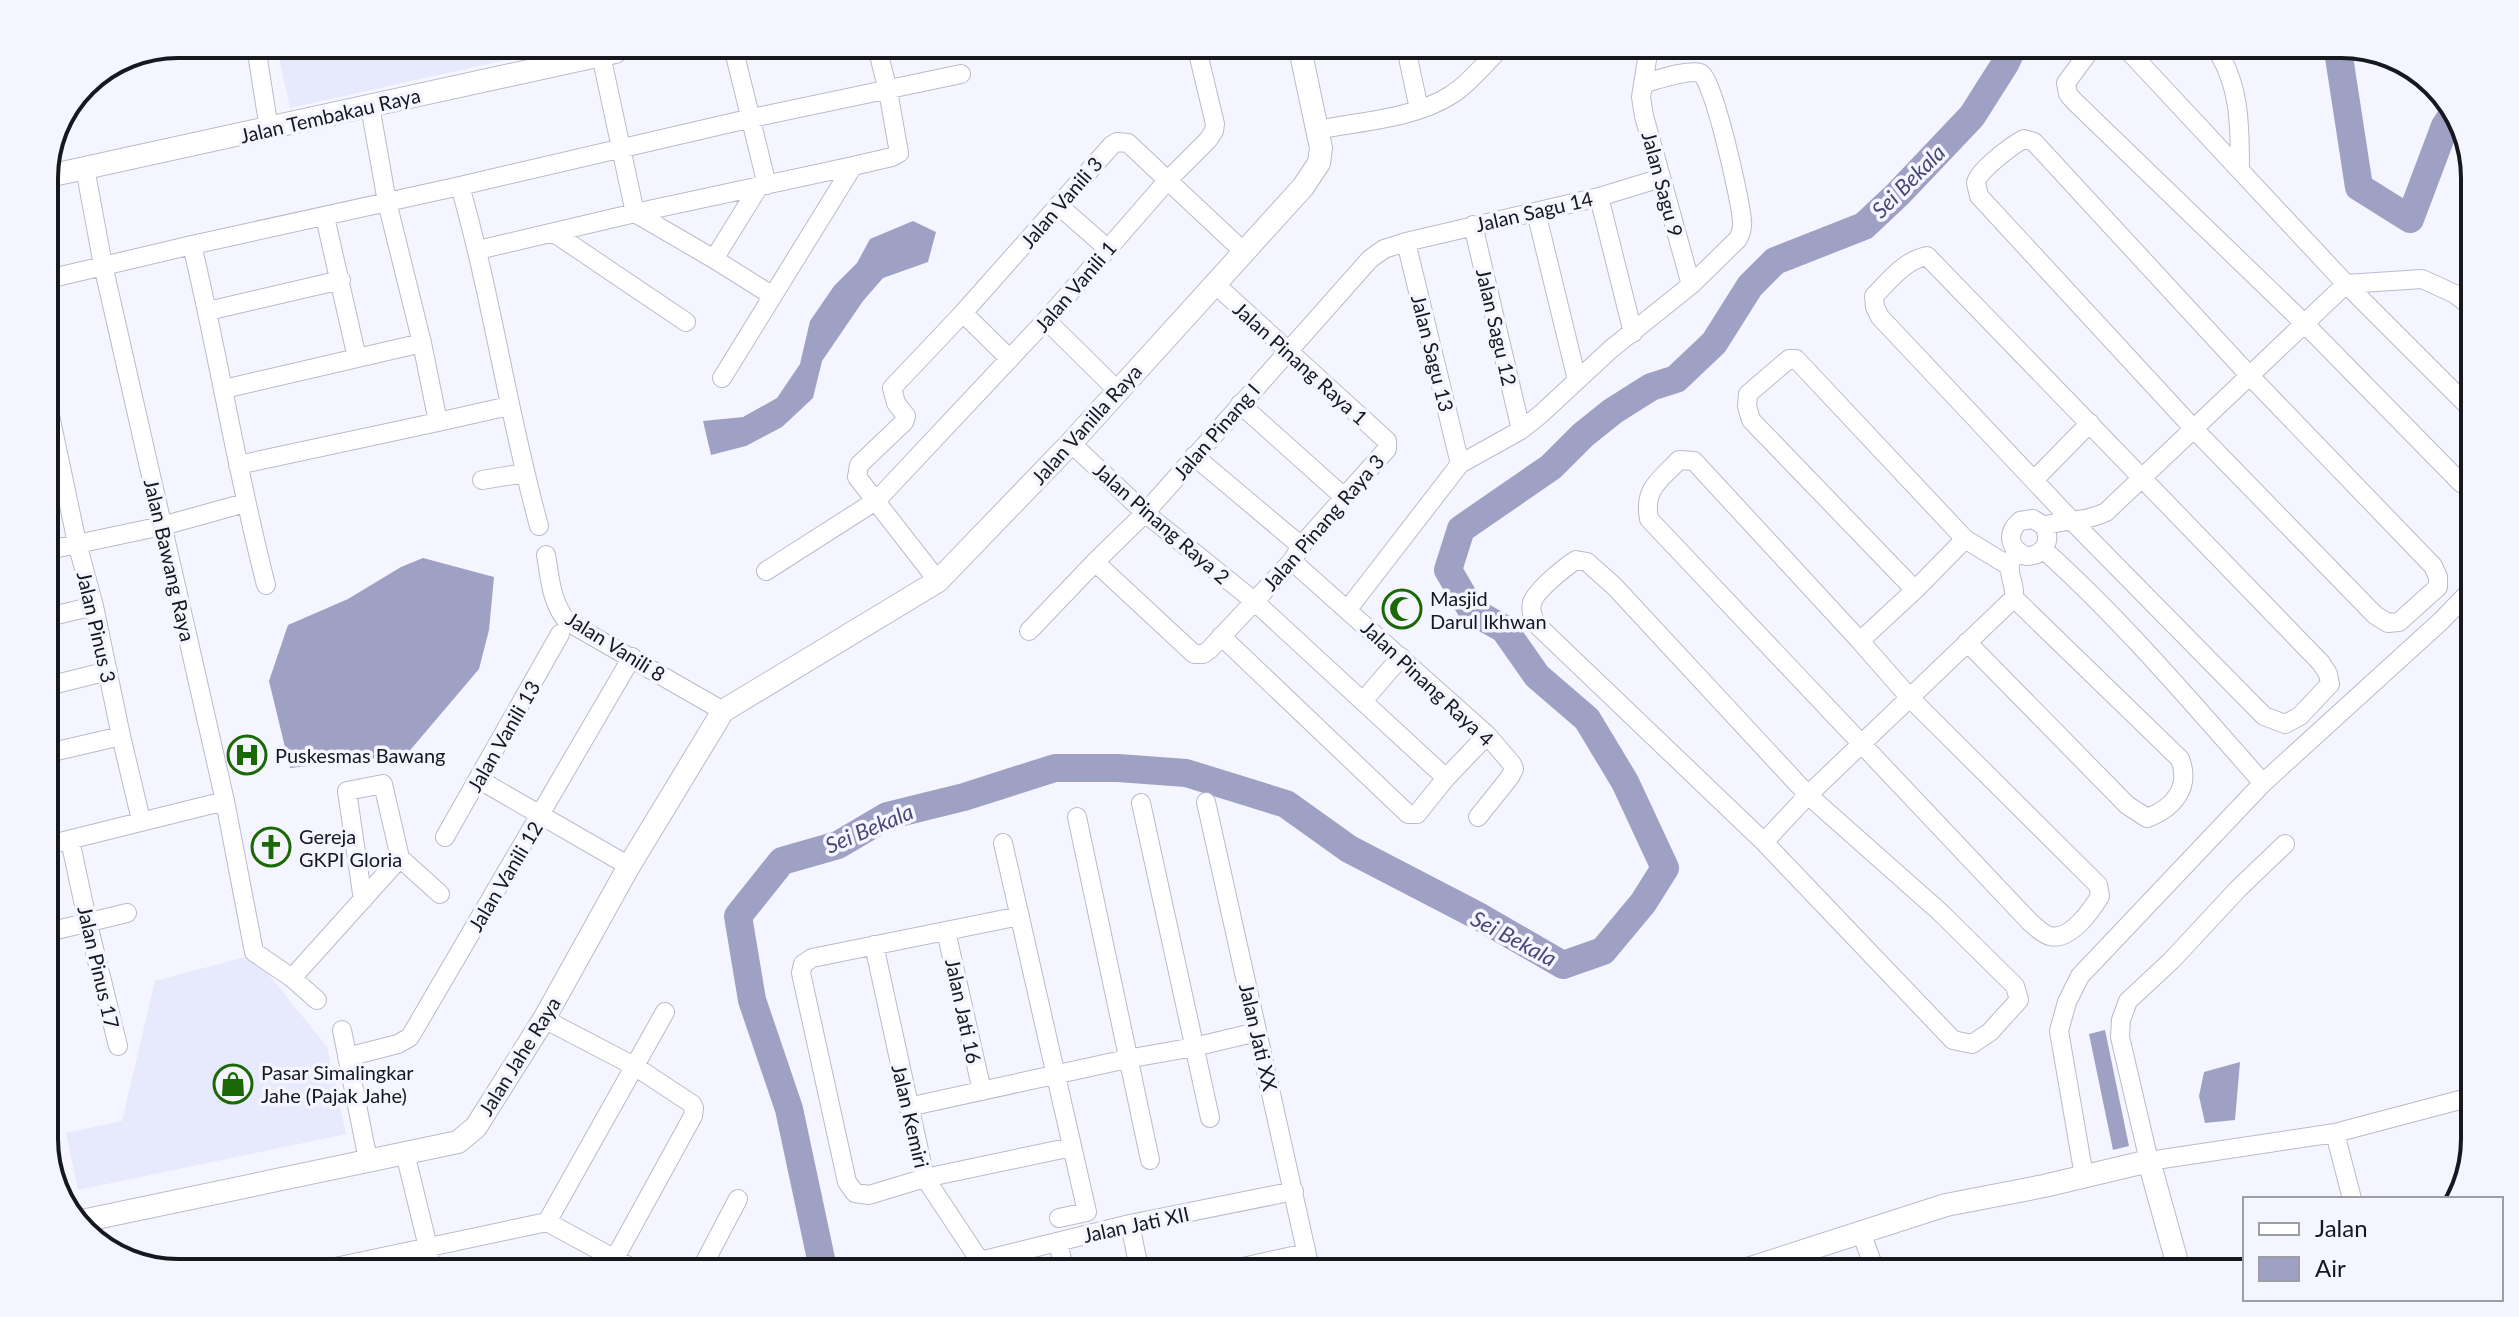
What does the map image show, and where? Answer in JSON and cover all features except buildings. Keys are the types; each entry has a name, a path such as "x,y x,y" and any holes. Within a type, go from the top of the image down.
{"street":[{"path":"258,58 269,129"},
{"name":"Jalan Tembakau Raya","path":"58,174 586,58"},
{"path":"609,58 621,149 635,213 773,296"},
{"path":"714,259 762,186 752,118 736,58"},
{"path":"478,250 892,157 899,153 880,58"},
{"name":"Jalan Vanili 1","path":"766,571 877,500 1046,320 1214,131 1199,58"},
{"name":"Jalan Vanilla Raya","path":"723,711 938,581 1071,443 1243,251 1285,209 1319,163 1321,148 1302,58"},
{"path":"1408,58 1419,109"},
{"path":"1318,130 1419,109 1454,94 1491,58"},
{"name":"Jalan Sagu 9","path":"1648,58 1641,97 1644,116 1691,285"},
{"path":"2084,58 2066,83 2068,94 2305,324 2461,483"},
{"path":"2135,58 2346,284 2461,399"},
{"path":"2223,58 2240,118 2240,168"},
{"path":"1348,609 1460,464 1521,430 1691,285 1732,247 1742,232 1736,188 1706,76 1691,73 1645,83"},
{"path":"58,276 752,118 961,74"},
{"path":"370,106 387,202 438,422"},
{"path":"2024,139 2034,142 2249,375 2433,566 2438,587 2399,622 2388,623 2375,615 2193,428 1979,196 1976,183 1979,175 2014,144 2024,139"},
{"name":"Jalan Vanili 3","path":"877,500 857,477 857,471 859,465 904,422 906,416 896,403 892,388 1112,145 1128,143 1243,251"},
{"path":"722,378 853,166"},
{"name":"Jalan Bawang Raya","path":"85,168 103,265 225,801 254,952 292,978"},
{"name":"Jalan Sagu 14","path":"1288,350 1370,259 1384,249 1473,225 1599,197 1661,178"},
{"path":"460,186 478,250 509,406 539,526"},
{"path":"1599,197 1633,333"},
{"path":"1058,205 1107,248"},
{"path":"1536,212 1577,380"},
{"path":"325,217 357,358"},
{"name":"Jalan Sagu 12","path":"1473,225 1521,430"},
{"path":"554,233 686,322"},
{"name":"Jalan Sagu 13","path":"1406,242 1460,464"},
{"path":"192,245 245,503 266,585"},
{"path":"1927,256 2090,423 2321,663 2330,684 2300,716 2285,724 2264,716 2074,523 1880,317 1874,296 1906,264 1927,256"},
{"path":"2044,526 2060,521 2074,523 2091,520 2106,512 2346,284 2422,279 2461,299"},
{"path":"208,311 341,280"},
{"name":"Jalan Pinang Raya 1","path":"1215,284 1387,441"},
{"path":"963,313 1010,359"},
{"path":"1046,320 1117,390"},
{"path":"224,389 422,343"},
{"name":"Jalan Pinang I","path":"1029,631 1145,513 1288,350"},
{"path":"1764,842 1808,795 2014,598 2016,593 2014,558 2011,537 2015,525 2033,519 2044,526 2048,537 2043,549 2032,556 2014,558 1965,539 1796,359 1789,359 1748,394 1751,420 1915,590"},
{"path":"1240,404 1345,498"},
{"path":"238,465 509,406"},
{"path":"2034,480 2090,423"},
{"name":"Jalan Pinang Raya 3","path":"1221,636 1384,454 1387,441"},
{"name":"Jalan Pinang Raya 2","path":"1071,443 1145,513 1254,601 1446,778"},
{"name":"Jalan Pinus 3","path":"58,454 141,820"},
{"name":"Jalan Pinang Raya 4","path":"1194,456 1297,554 1348,609 1487,735 1514,769 1478,817"},
{"path":"1679,460 1694,461 1860,641 1910,698 2098,885 2100,896 2071,930 2056,937 2045,935 2029,921 1649,519 1646,503 1651,490 1679,460"},
{"path":"482,480 525,473"},
{"path":"58,478 64,477"},
{"path":"877,500 938,581"},
{"path":"58,548 162,526 245,503"},
{"path":"1860,641 1965,539"},
{"path":"2043,549 2119,623 2263,783"},
{"name":"Jalan Vanili 8","path":"546,555 554,597 564,618 723,711"},
{"path":"1576,560 1587,562 1614,586 1808,795 1940,912 2015,986 2019,1000 1990,1032 1972,1044 1953,1040 1764,842 1535,623 1531,609 1533,599 1576,560"},
{"path":"1095,562 1194,654 1203,654 1221,636 1408,814 1417,814 1487,735"},
{"path":"1967,642 2127,805 2147,818 2159,814 2183,789 2186,774 2180,759 2014,598"},
{"path":"2084,1176 2059,1031 2067,1002 2080,976 2263,783 2461,600"},
{"path":"58,615 94,606"},
{"name":"Jalan Vanili 13","path":"445,837 560,634"},
{"name":"Jalan Vanili 12","path":"347,1057 398,1044 410,1037 632,657"},
{"path":"1363,701 1401,657"},
{"path":"58,684 108,671"},
{"name":"Jalan Jahe Raya","path":"92,1222 458,1142 476,1127 544,1019 629,866 723,711"},
{"path":"58,751 121,736"},
{"path":"478,779 629,866"},
{"path":"363,900 347,791 383,784 400,858 440,894"},
{"path":"58,843 225,801"},
{"name":"Jalan Jati XX","path":"1206,802 1308,1259"},
{"path":"1141,803 1210,1118"},
{"path":"1077,817 1150,1160"},
{"name":"Jalan Pinus 17","path":"70,840 118,1046"},
{"path":"1003,843 1087,1212 1059,1218"},
{"path":"2176,1259 2120,1037 2121,1020 2128,1001 2285,844"},
{"path":"317,1000 292,978 400,858"},
{"path":"58,930 127,913"},
{"path":"1020,916 812,958 803,964 801,973 847,1182 855,1193 869,1195 925,1178 1072,1147"},
{"name":"Jalan Jati 16","path":"946,931 982,1091"},
{"name":"Jalan Kemiri","path":"874,945 925,1178 976,1259"},
{"path":"547,1222 665,1012"},
{"path":"372,1259 547,1222 615,1258 693,1116 694,1108 636,1067 544,1019"},
{"path":"342,1030 368,1160"},
{"path":"908,1107 1257,1032"},
{"path":"1778,1259 1946,1205 2149,1161 2335,1133 2461,1100"},
{"path":"2335,1133 2351,1197"},
{"path":"405,1153 429,1259"},
{"name":"Jalan Jati XII","path":"1006,1259 1130,1224 1294,1191"},
{"path":"706,1259 738,1199"},
{"path":"1130,1224 1137,1259"},
{"path":"1861,1232 1871,1259"},
{"path":"1058,1242 1062,1259"},
{"path":"1279,1259 1306,1253"}],"shaded area":[{"path":"279,58 514,58 290,108"},
{"name":"Pasar Simalingkar Jahe (Pajak Jahe)","path":"253,955 327,1047 346,1134 78,1190 66,1133 122,1121 155,981"}],"water":[{"path":"913,221 936,232 928,262 883,278 863,301 822,361 813,398 782,427 746,446 711,455 703,421 743,417 777,398 800,364 810,321 834,286 857,263 870,239"},
{"path":"423,558 494,577 489,630 479,669 406,755 290,768 269,681 288,625 348,599 401,567"},
{"path":"2105,1030 2129,1146 2113,1150 2089,1034"},
{"path":"2240,1062 2235,1120 2205,1123 2199,1096 2204,1072"}],"waterway":[{"name":"Sei Bekala","path":"821,1259 789,1109 752,1000 738,916 782,861 838,845 887,816 964,797 1055,768 1118,768 1186,773 1286,804 1349,849 1480,917 1563,965 1603,951 1643,903 1665,868 1625,782 1587,719 1537,676 1504,629 1472,611 1448,570 1461,529 1551,467 1613,411 1651,387 1676,379 1714,343 1750,286 1775,261 1864,226 1972,116 2008,58"},
{"name":"Sei Bekala","path":"2339,58 2359,187 2410,219 2447,122"}],"place":[{"name":"Masjid Darul Ikhwan","path":"1402,609"},
{"name":"Puskesmas Bawang","path":"247,755"},
{"name":"Gereja GKPI Gloria","path":"271,847"},
{"name":"Pasar Simalingkar Jahe (Pajak Jahe)","path":"233,1084"}]}
